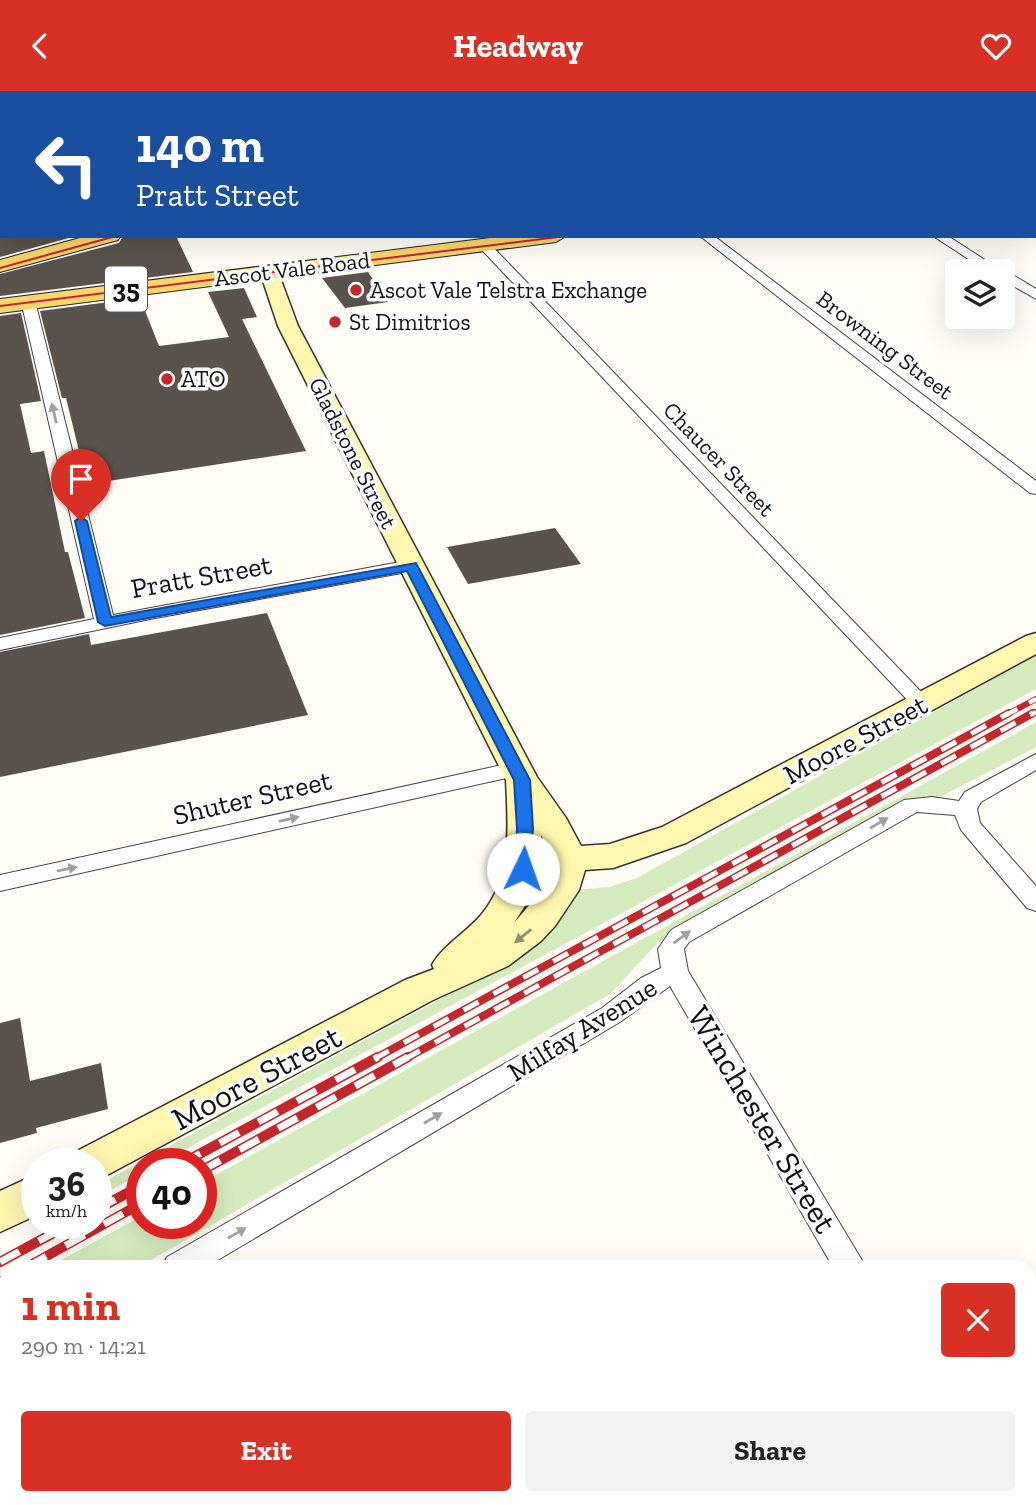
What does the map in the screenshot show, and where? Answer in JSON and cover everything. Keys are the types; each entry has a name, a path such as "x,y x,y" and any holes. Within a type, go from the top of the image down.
{"main road":[{"path":"0,267 104,238"},
{"name":"Ascot Vale Road","path":"0,304 540,238"}],"street":[{"name":"Browning Street","path":"709,238 1036,489"},
{"path":"942,238 976,259"},
{"name":"Chaucer Street","path":"484,245 922,704"},
{"name":"Gladstone Street","path":"268,272 288,326 411,566 519,775 546,813 566,870"},
{"path":"1015,282 1036,295"},
{"path":"28,301 105,622"},
{"name":"Pratt Street","path":"0,644 411,566"},
{"name":"Moore Street","path":"419,990 481,941 504,913 523,869 566,870 612,876 628,871 674,835 1036,642"},
{"path":"1036,761 973,797 965,809 969,825 1036,902"},
{"name":"Gladstone Street","path":"519,775 525,829 523,869"},
{"name":"Shuter Street","path":"0,883 519,775"},
{"name":"Milfay Avenue","path":"190,1260 611,1015 650,985 675,972 669,955 671,945 680,936 902,810 920,804 965,809"},
{"name":"Moore Street","path":"112,1153 419,990 462,974 496,956 528,934 549,908 566,870"},
{"name":"Winchester Street","path":"675,972 846,1260"},
{"path":"0,1213 21,1202"}],"green space":[{"path":"1036,655 1036,689 188,1148 166,1148 514,959 572,894 637,878"},
{"path":"1036,722 1036,747 942,796 916,801 669,933 610,994 217,1222 217,1174"},
{"path":"126,1170 126,1182 112,1189 112,1177"},
{"path":"126,1225 126,1239 187,1239 151,1260 61,1260 100,1239 112,1239 112,1232"}],"building":[{"path":"0,238 69,238 0,257"},
{"path":"122,238 177,238 193,272 0,296 0,274 119,243"},
{"name":"Ascot Vale Telstra Exchange","path":"368,272 388,302 345,308 322,278"},
{"path":"244,288 257,317 242,319 306,451 95,483 89,462 82,463 40,311 140,298 159,346 229,337 208,292"},
{"path":"21,313 41,401 20,404 31,453 44,451 65,552 68,552 85,618 0,635 0,316"},
{"path":"555,528 581,564 468,584 447,547"},
{"path":"267,613 308,715 0,777 0,652 89,634 91,645"},
{"path":"20,1018 30,1081 101,1063 108,1109 36,1128 37,1133 0,1143 0,1023"}],"tram line":[{"path":"0,268 109,238"},
{"path":"0,306 550,238"}],"railway":[{"path":"1006,715 1036,699"},
{"path":"1030,715 1036,712"},
{"path":"374,1059 1009,713"},
{"path":"405,1059 1033,713"},
{"path":"210,1148 378,1057"},
{"path":"217,1162 408,1057"},
{"path":"112,1201 126,1194"},
{"path":"40,1260 126,1212"},
{"path":"4,1260 42,1239"}],"place":[{"name":"Ascot Vale Telstra Exchange","path":"356,290"},
{"name":"St Dimitrios","path":"335,322"},
{"name":"ATO","path":"167,379"}],"route":[{"path":"81,521 105,622 411,566 522,780 525,829 523,869"}]}
